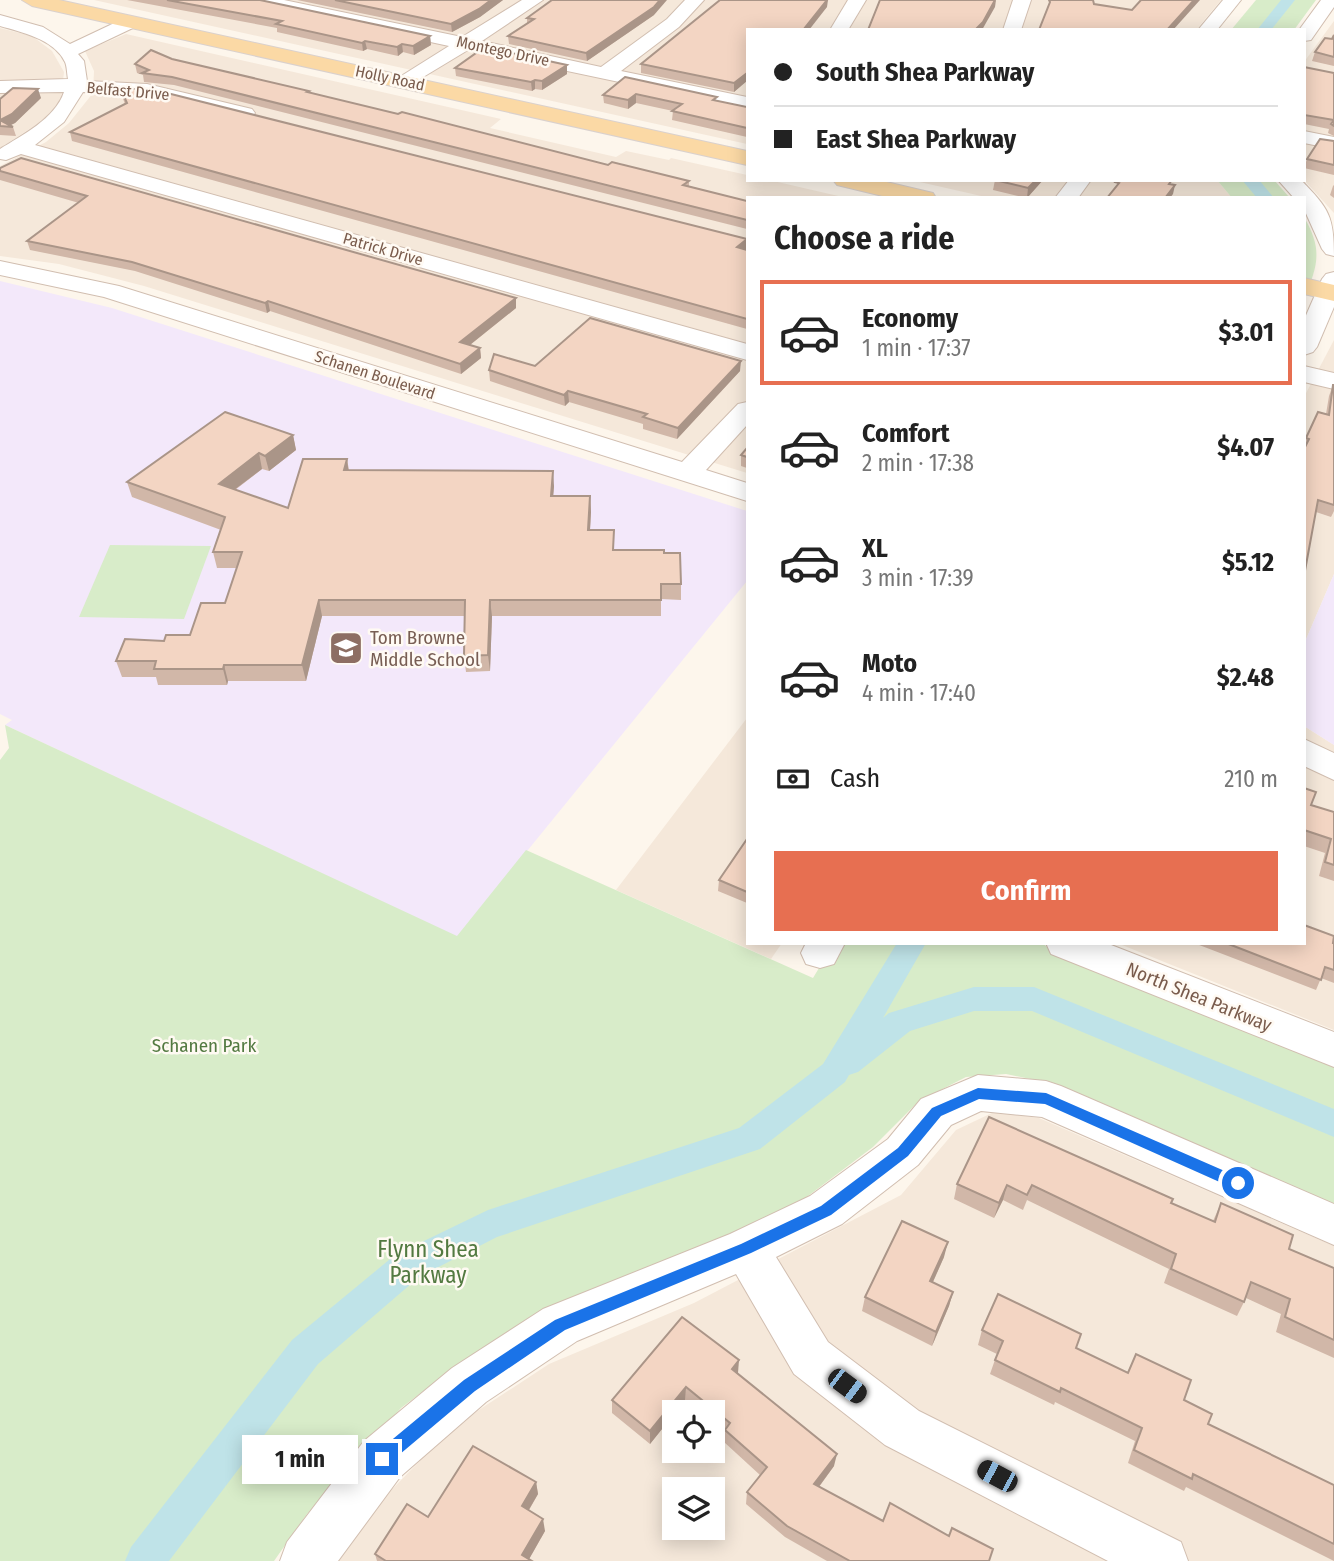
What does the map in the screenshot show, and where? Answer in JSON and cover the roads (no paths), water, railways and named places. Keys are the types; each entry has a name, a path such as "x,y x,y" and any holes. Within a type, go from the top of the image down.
{"main road":[{"name":"Holly Road","path":"32,0 746,158"},
{"path":"854,182 915,196"}],"street":[{"name":"Montego Drive","path":"259,0 746,103"},
{"path":"405,82 534,0"},
{"path":"605,73 673,23 695,0"},
{"path":"840,28 857,0"},
{"path":"1014,28 1021,0"},
{"path":"1209,28 1232,0"},
{"path":"336,16 355,5"},
{"path":"1306,34 1328,9"},
{"path":"0,20 41,33 67,52 76,68 78,86 74,99 65,111 38,135 9,152"},
{"path":"67,52 131,22"},
{"name":"Belfast Drive","path":"4,86 147,90 267,118"},
{"path":"1306,137 1334,143"},
{"name":"Patrick Drive","path":"9,152 746,352"},
{"path":"1068,196 1078,182"},
{"path":"1291,182 1304,196"},
{"path":"1306,198 1331,235"},
{"name":"Schanen Boulevard","path":"0,268 110,291 746,492"},
{"path":"1306,341 1325,287"},
{"path":"1306,374 1334,381"},
{"path":"687,474 746,411"},
{"path":"1306,752 1334,768"},
{"name":"North Shea Parkway","path":"1070,945 1334,1050"},
{"path":"306,1561 382,1459 469,1385 560,1325 746,1249 826,1210 903,1152 936,1112 978,1093 1046,1099 1334,1225"},
{"path":"746,1249 811,1358 902,1428 1162,1561"}],"waterway":[{"path":"1266,28 1288,0"},
{"path":"1252,182 1264,196"},
{"path":"145,1561 305,1352 407,1266 488,1225 749,1139 834,1073 911,945"},
{"path":"847,1063 900,1022 974,999 1034,999 1334,1123"}],"place":[{"name":"Tom Browne Middle School","path":"346,648"}],"park label":[{"name":"Schanen Park","path":"204,1045"},
{"name":"Flynn Shea Parkway","path":"428,1262"}]}
